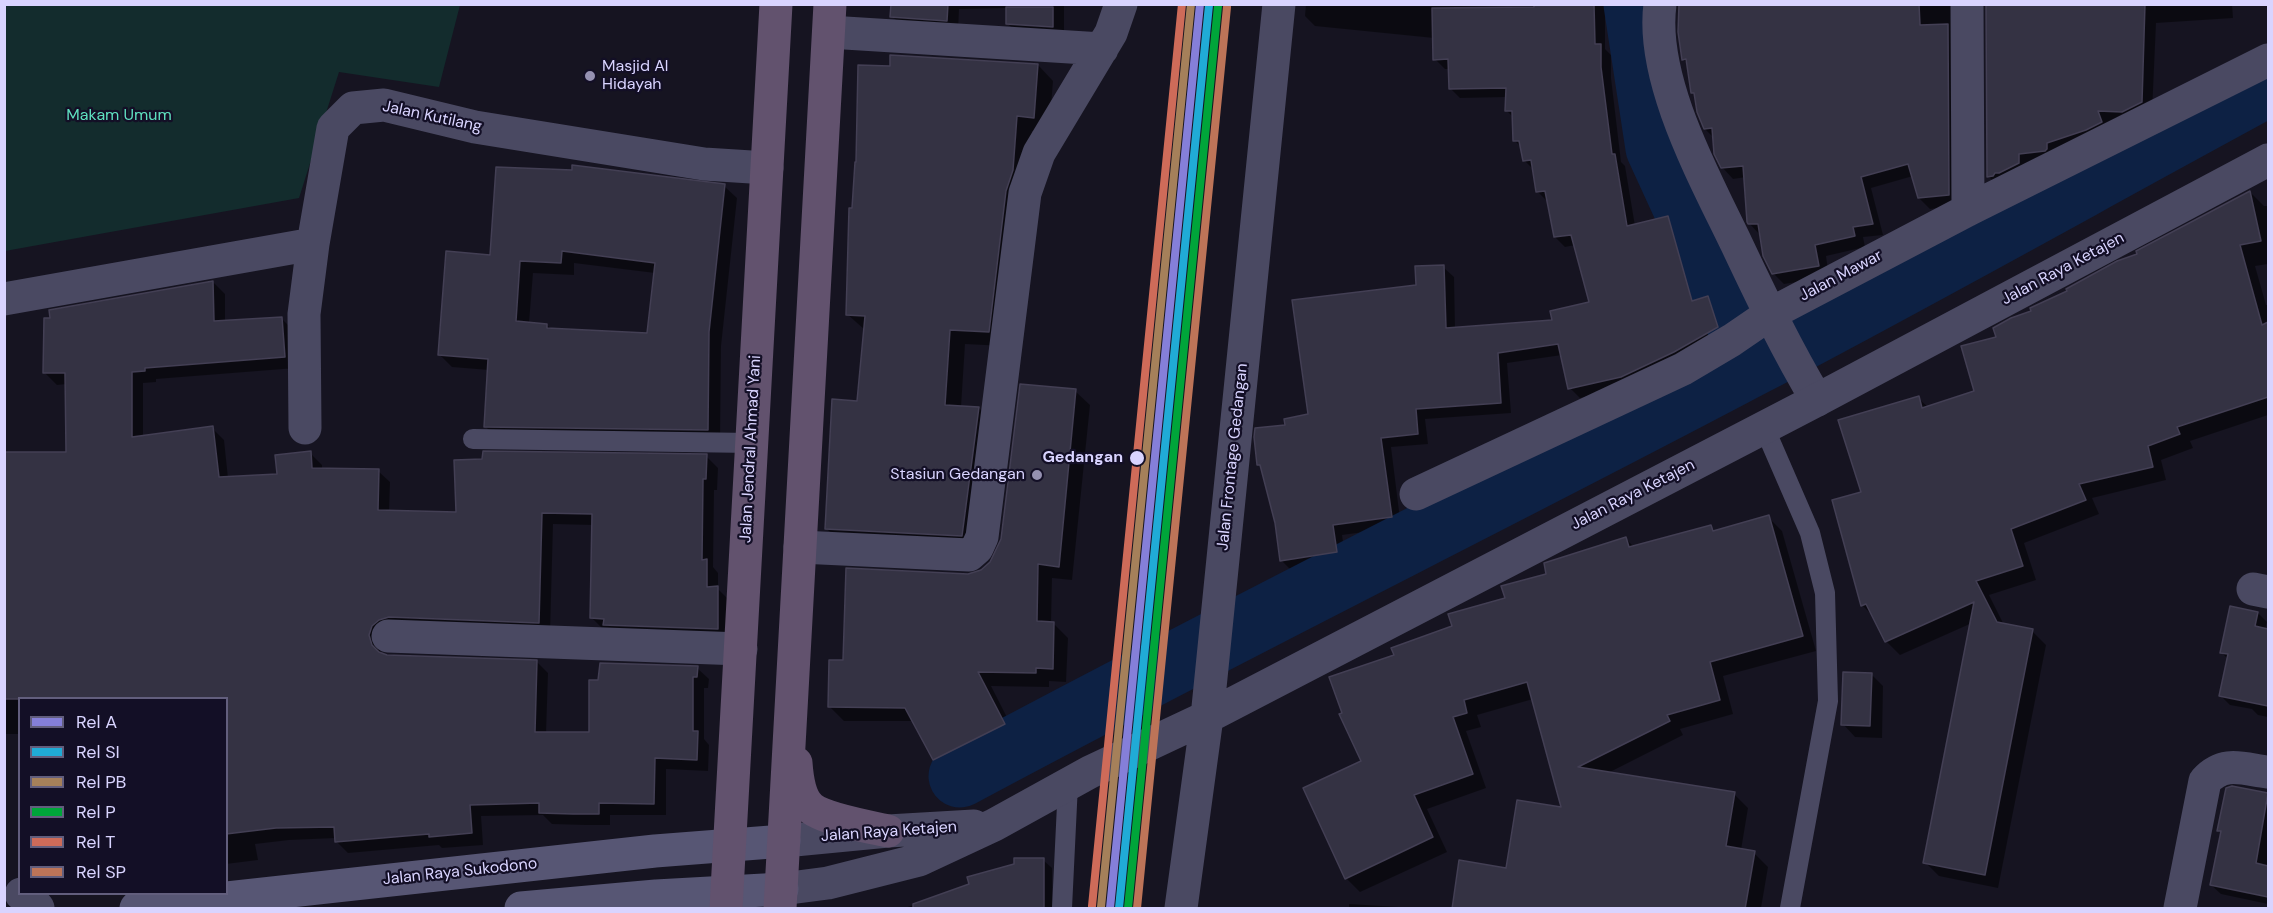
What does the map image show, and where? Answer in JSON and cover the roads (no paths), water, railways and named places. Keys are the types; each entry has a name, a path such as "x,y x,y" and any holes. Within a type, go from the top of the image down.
{"highway":[{"name":"Jalan Jendral Ahmad Yani","path":"727,901 776,4"},
{"path":"781,899 830,18"},
{"path":"791,717 801,791 810,808 832,817 888,831"}],"main road":[{"name":"Jalan Raya Sukodono","path":"136,909 655,850 784,841"},
{"path":"521,909 656,896 727,901 781,899"}],"street":[{"path":"800,547 969,555 977,548 982,537 1025,193 1039,153 1111,33 1121,4"},
{"name":"Jalan Frontage Gedangan","path":"1181,909 1207,717 1279,4"},
{"path":"1660,4 1658,19 1666,79 1689,147 1776,325 1811,390"},
{"path":"1967,4 1968,210"},
{"path":"830,18 1102,49"},
{"name":"Jalan Mawar","path":"1416,494 1683,369 1732,340 1776,325 1968,210 2268,60"},
{"name":"Jalan Kutilang","path":"305,428 304,314 314,244 333,128 353,108 384,105 475,127 704,164 767,168"},
{"name":"Jalan Raya Ketajen","path":"781,899 828,883 919,860 994,825 1068,784 1207,717 1764,427 1811,390 2268,160"},
{"path":"4,299 314,244"},
{"path":"388,636 741,649"},
{"path":"2180,909 2205,781 2214,771 2228,767 2268,772"},
{"name":"Jalan Raya Ketajen","path":"784,841 888,831 994,825"},
{"path":"24,895 29,897 38,909"}],"lane":[{"path":"1764,427 1810,533 1825,594 1828,701 1790,909"},
{"path":"473,439 752,443"},
{"path":"1062,909 1068,784"}],"waterway":[{"path":"1635,4 1657,148 1739,327"},
{"path":"960,776 1817,331 2268,85"}],"rail line":[{"name":"T","path":"1092,906 1182,4"},
{"name":"PB","path":"1101,907 1191,4"},
{"name":"A","path":"1110,908 1200,4"},
{"name":"SI","path":"1119,908 1209,5"},
{"name":"P","path":"1128,908 1218,6"},
{"name":"SP","path":"1137,908 1227,7"}],"place":[{"name":"Masjid Al Hidayah","path":"590,76"},
{"name":"Gedangan","path":"1137,458"},
{"name":"Stasiun Gedangan","path":"1037,475"}],"park label":[{"name":"Makam Umum","path":"119,116"}]}
